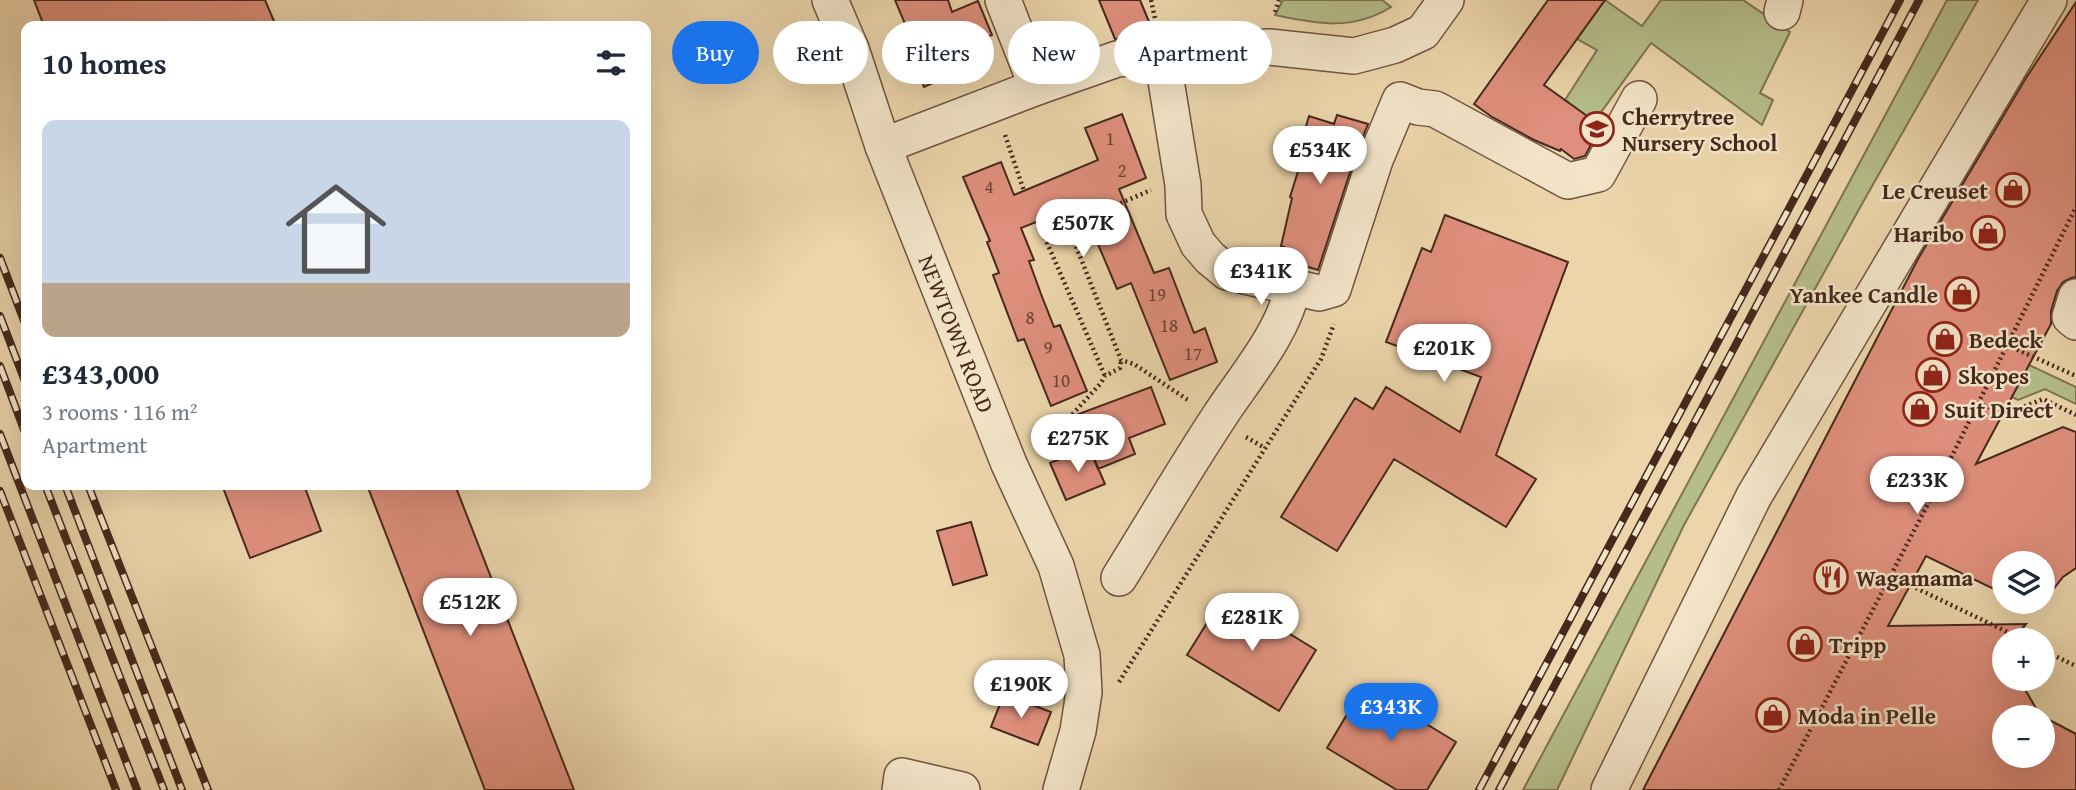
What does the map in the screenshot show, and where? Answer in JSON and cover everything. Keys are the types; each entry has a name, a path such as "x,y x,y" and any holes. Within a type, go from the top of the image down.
{"street":[{"name":"NEWTOWN ROAD","path":"830,0 851,49 883,146 1009,464 1056,566 1082,655 1084,692 1078,731 1061,790"},
{"path":"1003,0 1037,87"},
{"path":"1272,47 1354,57 1395,46 1423,32 1446,0"},
{"path":"1609,790 1754,496 2049,0"},
{"path":"883,146 1114,60"},
{"path":"1167,84 1183,185 1184,214 1198,244 1227,272 1319,293 1333,289 1375,160 1400,100 1418,107 1434,108 1568,181 1598,174 1639,99"},
{"path":"1119,578 1278,328 1289,305 1293,287"},
{"path":"2076,297 2070,317 2076,322"},
{"path":"900,790 902,776 962,790"}],"path":[{"path":"994,103 1024,191"},
{"path":"1044,234 1153,189 1183,185"},
{"path":"1779,790 1891,576 2076,207"},
{"path":"1038,222 1105,376"},
{"path":"1009,464 1038,452 1105,376 1120,368 1121,360 1068,226"},
{"path":"1119,682 1321,359 1342,304 1333,289"},
{"path":"2007,345 2076,376"},
{"path":"1121,360 1134,364 1218,419"},
{"path":"1977,404 2011,412 2043,399 2076,415"},
{"path":"1891,576 1999,628"},
{"path":"2055,656 2076,666"}],"green space":[{"path":"1283,0 1382,0 1391,7 1363,20 1320,23 1275,15"},
{"path":"1605,0 1642,26 1661,0 1743,0 1790,32 1760,93 1773,100 1762,125 1651,43 1594,122 1565,100 1597,50 1577,39"},
{"path":"1947,0 1978,0 1684,525 1557,790 1523,790"},
{"path":"2016,359 2076,387 2076,404 2045,389 2018,400 1999,391"}],"building":[{"path":"34,0 265,0 274,21 42,21"},
{"path":"895,0 948,0 952,12 978,1 986,21 904,21"},
{"path":"1099,0 1140,0 1149,21 1114,21 1114,37"},
{"path":"1548,0 1605,0 1544,85 1601,126 1585,156 1574,159 1561,149 1560,151 1534,140 1492,117 1474,104"},
{"path":"2076,2 2076,277 2063,282 2057,291 2051,311 2051,324 1976,464 2063,427 2076,432 2076,568 2063,577 2055,587 2055,551 1992,551 1992,588 1926,556 1888,626 2026,624 2023,628 1992,628 1992,691 2026,691 2034,705 1992,705 1992,768 2055,768 2055,723 2076,734 2076,790 1643,790 1918,259 2026,78"},
{"path":"1122,114 1146,178 1119,189 1154,273 1169,268 1194,333 1205,328 1217,362 1170,380 1131,283 1117,289 1081,204 1021,228 1034,260 1029,261 1054,327 1060,325 1087,391 1051,406 1024,339 1018,341 993,275 999,273 987,242 990,241 963,177 1001,162 1014,195 1098,160 1085,128"},
{"path":"1337,115 1368,124 1318,270 1288,261 1292,250 1281,246 1292,198 1290,197 1305,149 1300,147 1309,116 1334,124"},
{"path":"1445,215 1568,262 1496,455 1536,479 1506,527 1394,459 1337,551 1281,517 1355,398 1373,409 1386,387 1460,432 1481,377 1386,342 1422,248 1431,252"},
{"path":"1151,387 1165,424 1129,438 1135,454 1098,469 1076,415"},
{"path":"1089,447 1105,484 1066,500 1050,463"},
{"path":"224,490 306,490 321,531 250,558"},
{"path":"369,490 457,490 574,790 485,790"},
{"path":"971,522 987,575 953,585 937,531"},
{"path":"1225,594 1316,650 1279,711 1187,655"},
{"path":"1364,686 1456,742 1427,790 1397,790 1327,748"},
{"path":"1004,694 1051,712 1038,745 991,727"}],"railway":[{"path":"1479,790 1900,0"},
{"path":"1499,790 1919,0"},
{"path":"0,258 21,313"},
{"path":"0,316 21,371"},
{"path":"0,366 21,422"},
{"path":"0,434 21,489"},
{"path":"22,490 137,790"},
{"path":"47,490 164,790"},
{"path":"67,490 182,790"},
{"path":"90,490 208,790"},
{"path":"0,491 116,790"}],"place":[{"name":"Cherrytree Nursery School","path":"1597,129"},
{"name":"Le Creuset","path":"2013,190"},
{"name":"Haribo","path":"1988,233"},
{"name":"Yankee Candle","path":"1962,294"},
{"name":"Bedeck","path":"1945,339"},
{"name":"Skopes","path":"1933,375"},
{"name":"Suit Direct","path":"1920,409"},
{"name":"Wagamama","path":"1831,577"},
{"name":"Tripp","path":"1805,644"},
{"name":"Moda in Pelle","path":"1773,715"}]}
